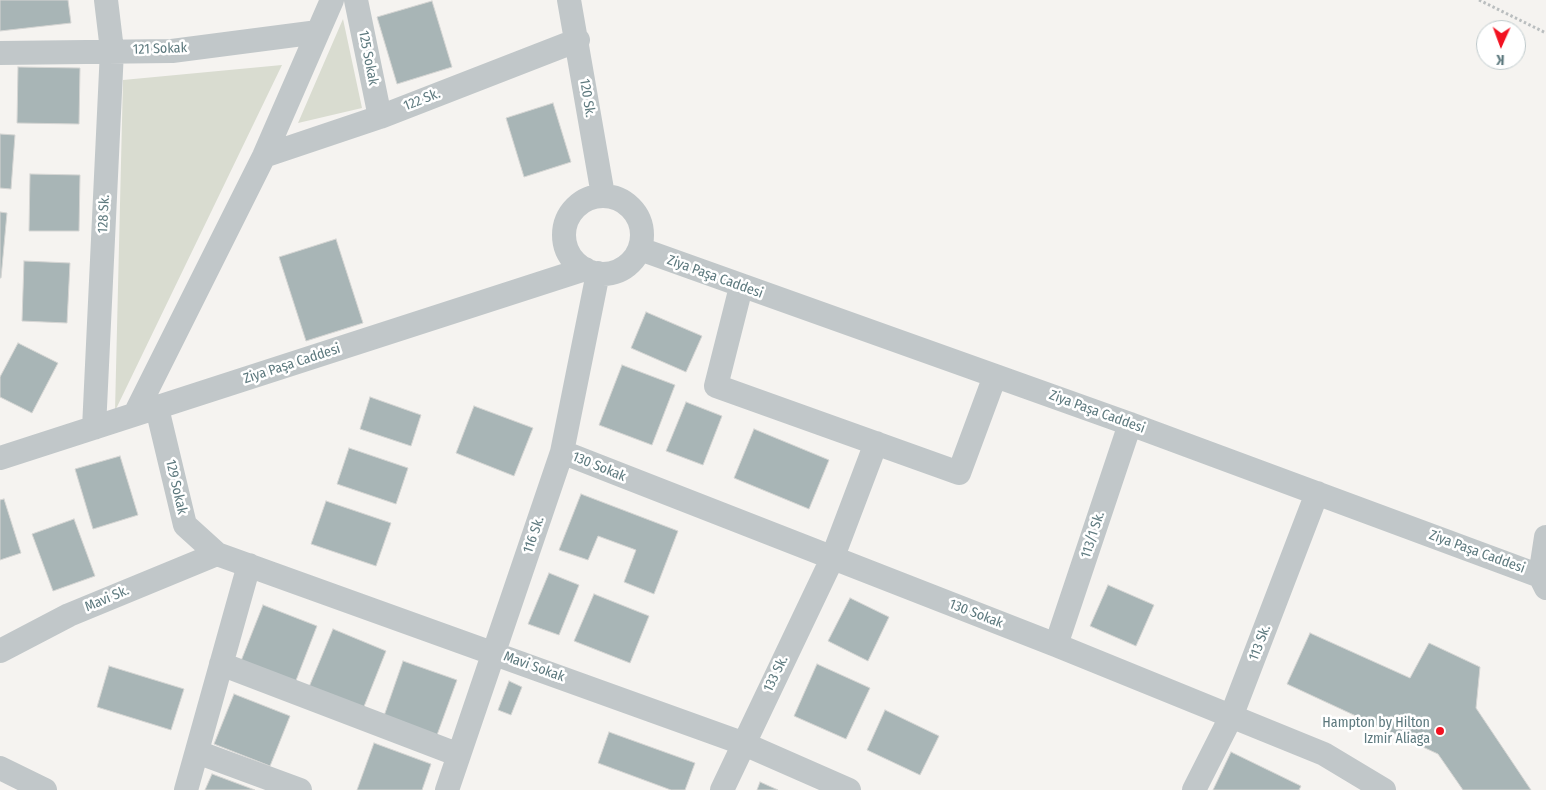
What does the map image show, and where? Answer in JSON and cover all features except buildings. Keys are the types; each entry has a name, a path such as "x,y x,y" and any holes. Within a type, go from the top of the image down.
{"street":[{"name":"128 Sk.","path":"94,428 112,50 106,0"},
{"path":"146,411 264,156 332,0"},
{"name":"125 Sokak","path":"356,0 380,116"},
{"name":"120 Sk.","path":"570,0 603,196"},
{"name":"121 Sokak","path":"0,53 172,50 318,32"},
{"name":"122 Sk.","path":"264,156 380,116 578,40"},
{"path":"591,271 575,261 567,250 564,238 565,225 570,214 579,204 591,198 603,196 622,200 636,212 643,236 640,249"},
{"name":"Ziya Paşa Caddesi","path":"0,458 591,271 611,273 623,268 633,260 640,249 1318,493 1543,582"},
{"name":"116 Sk.","path":"447,790 562,452 591,271"},
{"path":"741,286 716,386 959,473 995,376"},
{"name":"129 Sokak","path":"146,411 185,525 217,554"},
{"name":"113/1 Sk.","path":"1056,645 1130,424"},
{"name":"133 Sk.","path":"722,790 742,743 832,559 876,443"},
{"name":"130 Sokak","path":"562,452 1056,645 1324,754 1384,790"},
{"name":"113 Sk.","path":"1194,790 1231,717 1318,493"},
{"path":"1543,582 1546,538"},
{"name":"Mavi Sokak","path":"217,554 742,743 849,790"},
{"name":"Mavi Sk.","path":"0,651 69,615 217,554"},
{"path":"186,790 249,566"},
{"path":"221,664 459,755"},
{"path":"197,752 300,790"},
{"path":"0,768 45,790"}],"path":[{"path":"1479,0 1546,32"}],"shaded area":[{"path":"343,19 362,108 298,123"},
{"path":"282,65 115,411 123,80"}],"place":[{"name":"Hampton by Hilton Izmir Aliaga","path":"1440,731"}]}
